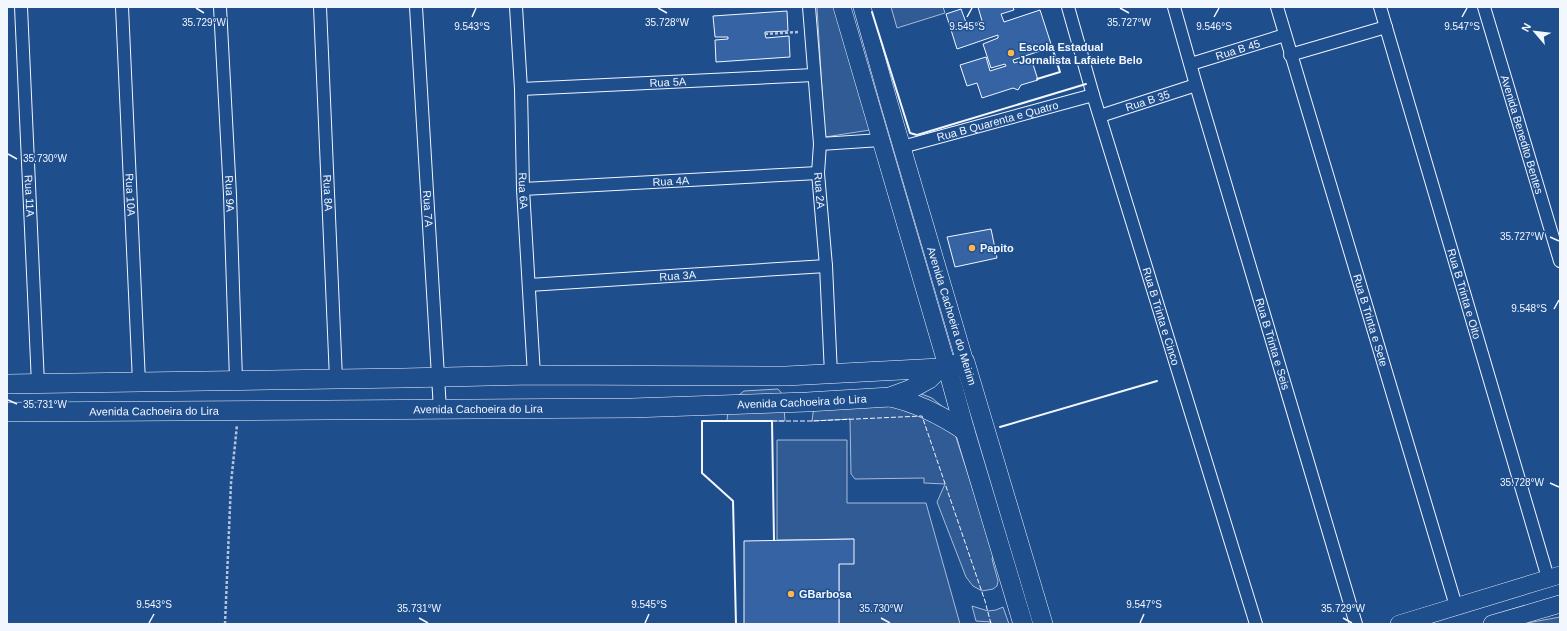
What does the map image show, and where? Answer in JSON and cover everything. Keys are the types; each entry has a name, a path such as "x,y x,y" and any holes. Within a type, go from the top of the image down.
{"main road":[{"name":"Avenida Cachoeira do Lira","path":"7,384 439,378 534,375 751,377 943,367 965,362"},
{"name":"Avenida Cachoeira do Meirim","path":"965,362 1043,624"},
{"name":"Avenida Cachoeira do Lira","path":"7,412 632,408 807,402 893,396 909,390 929,379 943,367"},
{"name":"Avenida Cachoeira do Meirim","path":"943,367 965,431 1023,624"},
{"path":"893,396 900,392 905,380 897,370"},
{"path":"893,396 936,413 965,431"}],"street":[{"name":"Rua 11A","path":"21,7 38,384"},
{"name":"Rua 10A","path":"122,7 139,382"},
{"name":"Rua 9A","path":"220,7 230,195 236,380"},
{"name":"Rua 8A","path":"320,7 336,379"},
{"name":"Rua 7A","path":"416,7 440,410"},
{"name":"Rua 6A","path":"516,7 521,89 523,189 530,285 534,375"},
{"name":"Rua 2A","path":"809,7 820,144 818,173 826,266 831,374"},
{"name":"Avenida Cachoeira do Meirim","path":"842,7 881,140 943,367"},
{"name":"Avenida Cachoeira do Meirim","path":"862,7 965,362"},
{"name":"Rua B Trinta e Cinco","path":"1068,7 1093,95 1256,624"},
{"name":"Rua B Trinta e Seis","path":"1174,7 1356,624"},
{"name":"Rua B Trinta e Sete","path":"1277,7 1290,55 1456,606"},
{"name":"Avenida Benedito Bentes","path":"1484,7 1560,261"},
{"name":"Rua B Trinta e Oito","path":"1382,8 1386,27 1554,576"},
{"path":"1290,55 1386,27"},
{"name":"Rua B 45","path":"1191,64 1285,35"},
{"name":"Rua 5A","path":"521,89 814,75"},
{"name":"Rua B 35","path":"1100,116 1196,85"},
{"name":"Rua B Quarenta e Quatro","path":"902,146 1093,95"},
{"path":"820,144 881,140"},
{"name":"Rua 4A","path":"523,189 818,173"},
{"name":"Rua 3A","path":"530,285 826,266"},
{"path":"1407,623 1456,606 1554,576"},
{"path":"1492,624 1560,604"}],"path":[{"path":"765,34 812,32"},
{"path":"224,624 231,483 239,410"}],"shaded area":[{"path":"817,7 835,7 870,130 825,137"},
{"path":"891,7 943,7 945,13 897,28"},
{"path":"778,389 783,395 785,421 727,421 728,409 734,399 744,391"},
{"path":"919,393 932,398 944,408 951,422 994,554 992,559 998,581 997,586 993,589 982,591 973,586 966,577 937,502 945,484 924,483 924,478 855,479 851,474 850,419 812,421 813,413 817,404"},
{"path":"777,440 847,440 847,503 926,503 960,624 839,624 839,564 854,539 777,540"},
{"path":"972,606 988,611 1003,607 1009,624 991,624 991,622 976,621"},
{"path":"1560,617 1560,624 1522,624"}],"building":[{"name":"Escola Estadual Jornalista Lafaiete Belo","path":"978,7 1013,7 1014,10 1001,14 1004,22 1040,10 1052,47 1013,60 1014,63 1031,58 1038,80 1021,85 1018,90 1013,88 982,98 977,83 967,86 960,65 986,57 990,71 1006,66 1005,64 991,68 983,44 998,38 998,35 957,49 946,14 961,9 967,25 982,21"},
{"path":"787,11 788,31 765,32 765,34 766,38 789,36 790,57 716,62 715,40 728,39 728,37 715,37 713,16"},
{"name":"Papito","path":"991,229 997,258 955,267 947,237"},
{"name":"GBarbosa","path":"854,539 854,564 839,564 839,624 744,624 744,541"}],"fence":[{"path":"772,421 812,421 922,416 985,601 991,624"}],"wall":[{"path":"872,12 910,133 917,135 1086,84"},
{"path":"1037,79 1060,72 1052,47"},
{"path":"1000,427 1157,381"},
{"path":"736,624 733,501 702,473 702,421 772,421 774,540"}],"place":[{"name":"Escola Estadual Jornalista Lafaiete Belo","path":"1011,53"},
{"name":"Papito","path":"972,248"},
{"name":"GBarbosa","path":"791,594"}]}
